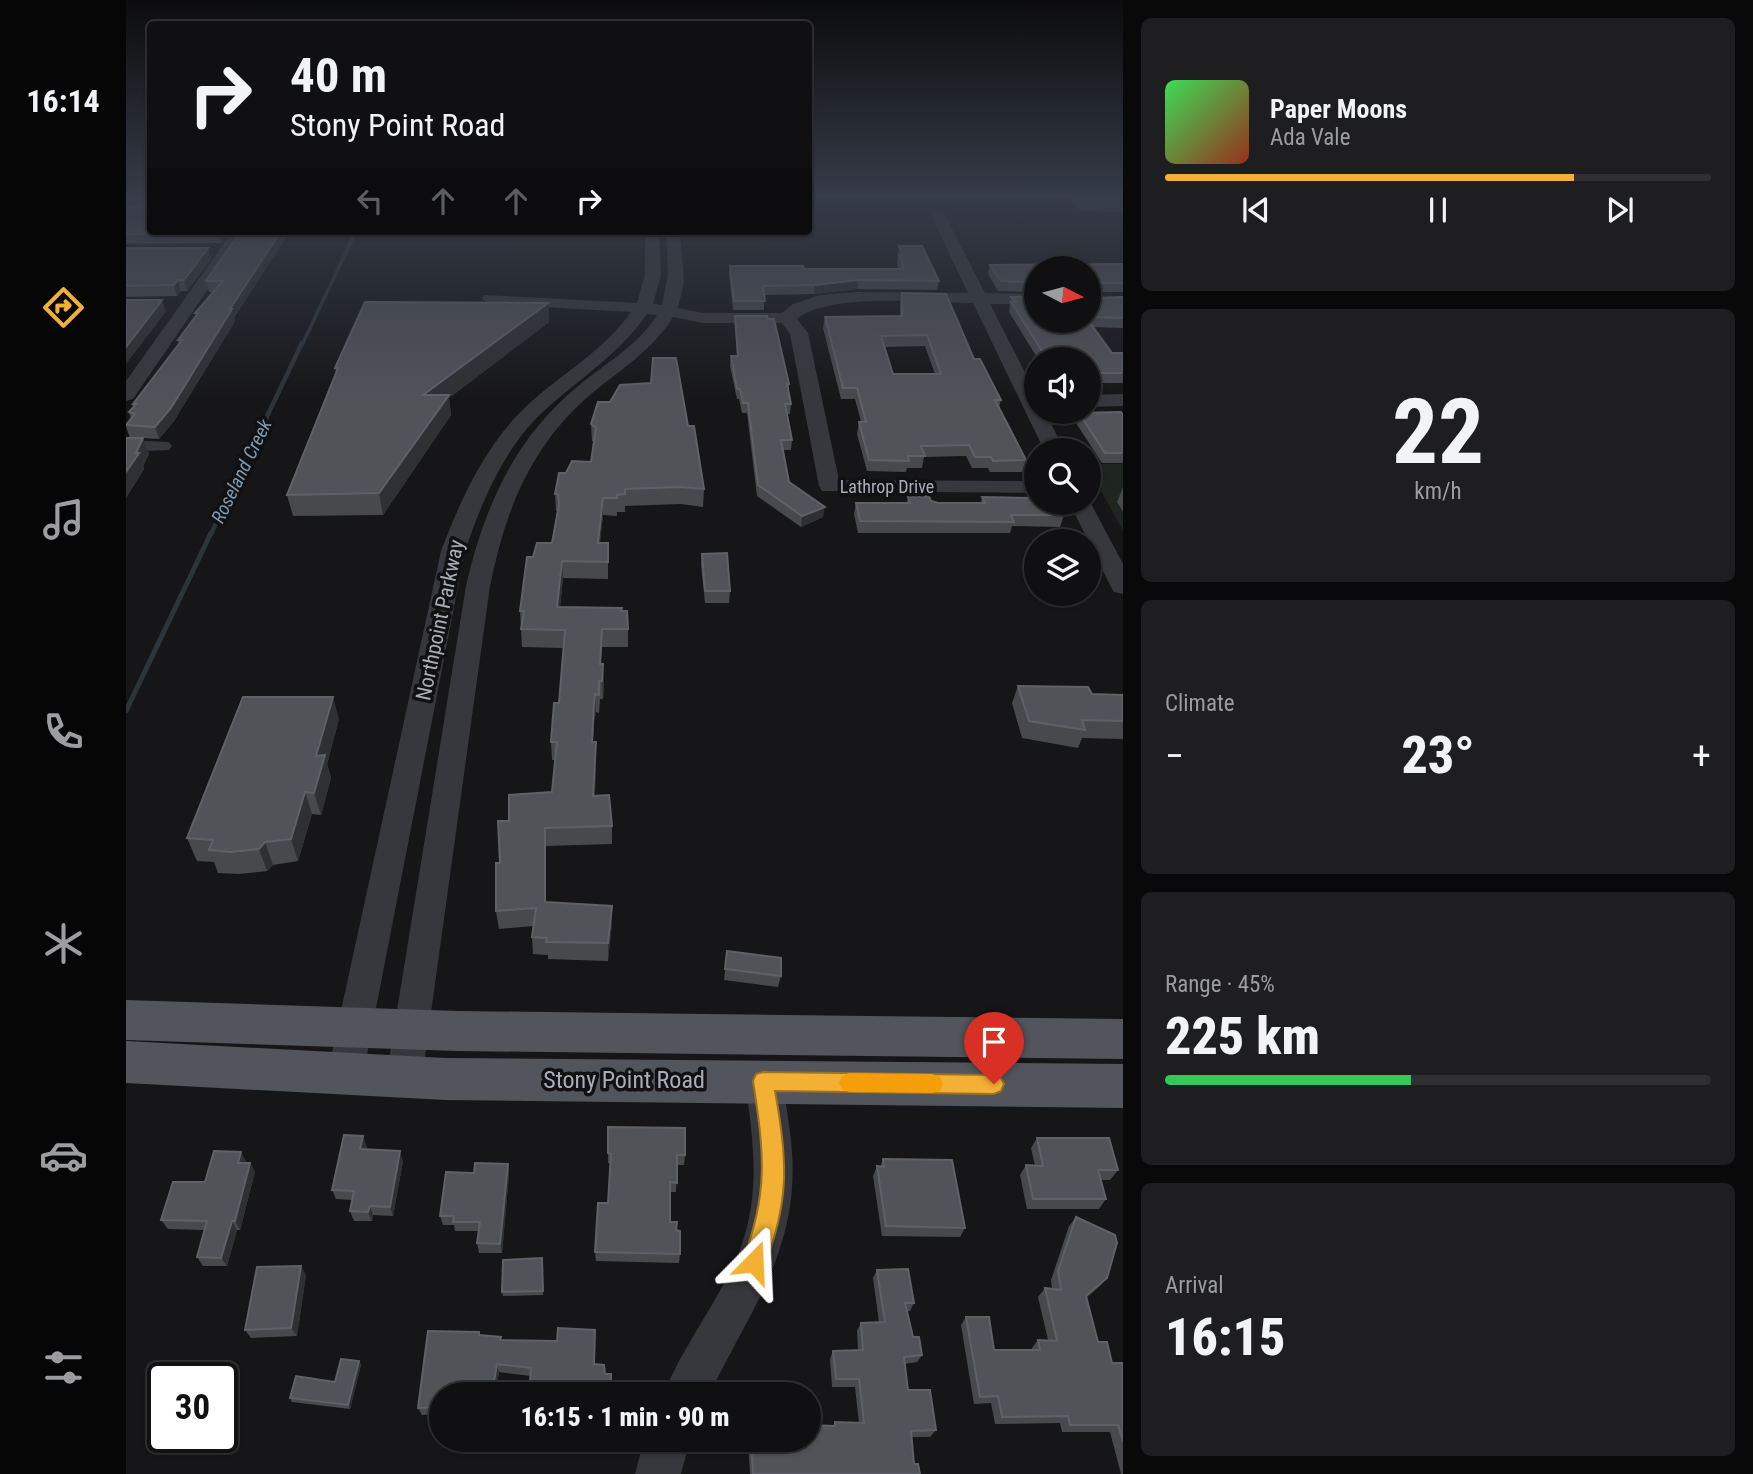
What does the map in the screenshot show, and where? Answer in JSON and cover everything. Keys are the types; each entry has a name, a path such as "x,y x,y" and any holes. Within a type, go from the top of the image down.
{"main road":[{"path":"126,1020 411,1030 1123,1039"},
{"name":"Stony Point Road","path":"126,1062 404,1078 1123,1086"}],"street":[{"path":"126,395 135,368 190,304 217,264"},
{"name":"Northpoint Parkway","path":"404,1078 478,586 491,526 517,473 540,435 590,385 641,346 657,328 652,264"},
{"name":"Northpoint Parkway","path":"345,1075 450,564 465,514 493,461 524,420 566,381 656,309 676,286 675,264"},
{"path":"961,264 1024,383"},
{"path":"490,299 656,309 724,320 787,318 799,308 820,300 856,297 1024,299"},
{"path":"164,304 190,304"},
{"name":"Lathrop Drive","path":"787,318 799,333 831,486 1024,488"},
{"path":"1101,401 1123,400"},
{"path":"126,446 162,446"},
{"path":"1087,515 1123,587"},
{"path":"692,1382 747,1279 768,1225 773,1194 772,1135 763,1081"},
{"path":"658,1474 664,1452"}],"shaded area":[{"path":"1101,464 1123,464 1123,531 1101,491"}],"building":[{"path":"126,264 196,264 184,280 178,280 174,285 126,286"},
{"path":"218,264 260,264 171,408 155,427 126,425 135,414 129,412 136,404 133,404 182,340 178,340 198,313 195,313 223,281 206,281"},
{"path":"902,264 931,264 939,281 858,280 815,285 763,286 765,301 734,301 730,266 803,266 804,269 903,267"},
{"path":"1101,264 1123,264 1123,283 1101,283"},
{"path":"990,265 1024,265 1024,282 1001,281"},
{"path":"902,293 946,294 974,359 980,359 1001,400 995,400 1024,460 993,461 991,457 975,457 969,445 921,446 925,456 908,456 909,461 869,460 859,422 866,422 857,388 843,388 825,317 902,316","holes":["927,335 941,374 893,374 881,336"]},
{"path":"1024,296 1024,323 1011,302 1015,302 1011,297"},
{"path":"1123,297 1123,318 1101,317 1101,298"},
{"path":"126,300 162,300 126,347"},
{"path":"365,302 548,303 423,395 449,395 379,493 287,495 338,368 335,368"},
{"path":"735,316 767,316 768,319 774,319 791,404 785,404 792,440 781,440 789,482 825,507 802,516 758,485 748,403 743,403 740,389 737,389 731,356 738,356"},
{"path":"1031,333 1097,333 1112,353 1123,353 1123,373 1101,373 1101,347 1039,347"},
{"path":"653,358 676,358 688,426 694,426 704,489 625,489 625,494 617,495 617,498 603,498 598,543 608,543 608,562 562,561 557,607 622,608 621,611 627,611 628,629 602,629 602,681 599,681 599,695 595,694 594,703 592,742 596,742 593,796 609,795 612,826 545,828 545,902 612,906 608,943 546,942 547,938 532,937 536,908 496,911 496,863 500,863 498,821 509,821 509,795 552,792 557,742 551,742 554,703 559,703 565,630 521,629 524,611 520,611 527,557 533,557 537,543 552,543 559,505 558,494 555,494 559,473 566,473 572,461 591,462 596,428 591,424 598,402 610,402 620,385 651,383"},
{"path":"1101,412 1121,412 1123,415 1123,453 1105,453 1101,447 1101,438 1095,438 1086,424 1101,424"},
{"path":"126,438 143,438 136,453 139,453 126,472"},
{"path":"929,496 931,501 938,503 985,503 982,497 1024,498 1024,515 1011,515 1014,522 860,521 856,503 910,503 908,497"},
{"path":"727,553 730,591 705,591 702,554"},
{"path":"1018,686 1088,687 1092,694 1123,695 1123,721 1082,720 1085,730 1029,721"},
{"path":"243,697 333,697 316,756 325,755 314,793 305,792 291,839 265,842 259,849 230,852 209,850 213,840 187,838"},
{"path":"727,951 781,958 781,976 725,969"},
{"path":"608,1127 685,1128 685,1155 677,1155 677,1183 670,1182 670,1222 677,1222 676,1230 680,1231 680,1254 595,1252 598,1203 608,1203 611,1154 608,1153"},
{"path":"344,1135 363,1136 360,1149 400,1151 390,1207 370,1206 368,1212 350,1211 354,1191 332,1190"},
{"path":"1037,1138 1109,1138 1118,1170 1098,1170 1106,1199 1033,1199 1026,1165 1043,1166"},
{"path":"214,1151 241,1152 238,1163 250,1163 235,1221 232,1221 221,1258 197,1257 207,1221 161,1220 173,1182 205,1182"},
{"path":"883,1159 952,1160 965,1228 886,1226 877,1166 884,1167"},
{"path":"475,1163 508,1164 500,1244 477,1243 480,1222 453,1222 454,1216 440,1216 446,1172 474,1173"},
{"path":"1076,1217 1115,1235 1117,1243 1107,1278 1086,1296 1098,1342 1107,1342 1112,1363 1123,1363 1123,1441 1118,1425 1070,1425 1068,1416 1002,1417 998,1396 980,1397 966,1317 989,1317 994,1350 1040,1350 1038,1340 1057,1341 1045,1288 1061,1290 1058,1271"},
{"path":"542,1258 543,1291 502,1292 503,1260"},
{"path":"301,1266 291,1328 245,1330 257,1267"},
{"path":"908,1269 914,1303 905,1303 913,1337 919,1337 922,1355 904,1357 908,1390 930,1390 936,1430 911,1431 914,1464 918,1464 920,1474 753,1474 752,1452 821,1452 821,1425 835,1426 835,1422 864,1423 859,1379 836,1379 833,1351 863,1350 861,1323 885,1322 877,1270"},
{"path":"558,1328 595,1330 594,1364 604,1365 605,1374 611,1374 611,1382 530,1382 531,1368 497,1364 494,1382 429,1382 429,1408 418,1408 428,1331 479,1332 479,1335 501,1337 500,1340 557,1341"},
{"path":"341,1359 359,1361 348,1405 290,1398 296,1376 335,1382"}],"waterway":[{"name":"Roseland Creek","path":"302,345 340,264"},
{"name":"Roseland Creek","path":"211,534 302,343"},
{"name":"Roseland Creek","path":"126,711 211,533"}],"slow traffic":[{"path":"849,1083 932,1084"}],"route":[{"path":"754,1262 768,1225 773,1194 772,1135 763,1081 994,1084"}]}
